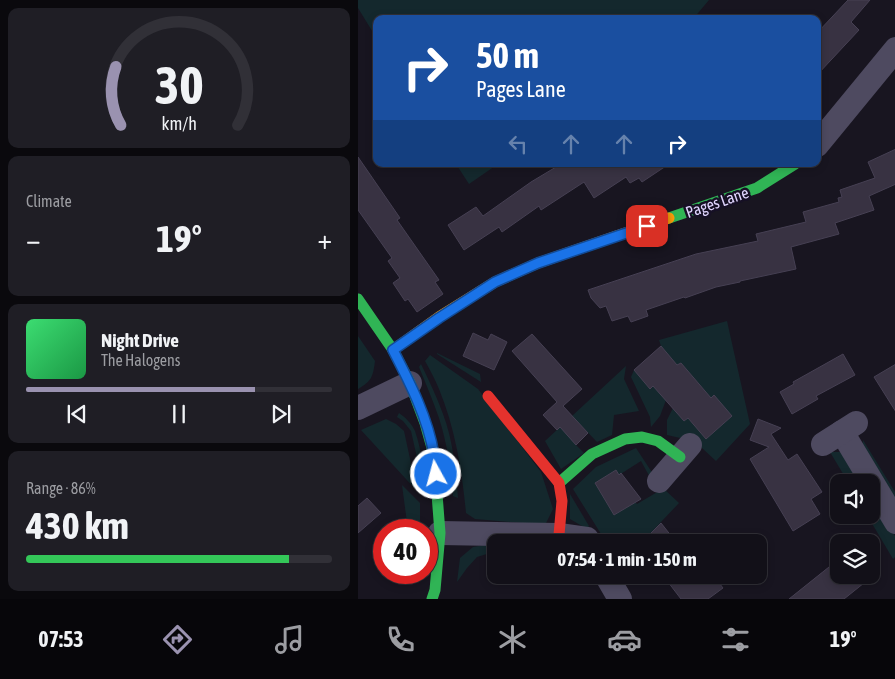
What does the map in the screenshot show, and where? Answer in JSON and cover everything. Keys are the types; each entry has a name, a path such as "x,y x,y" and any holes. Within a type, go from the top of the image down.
{"street":[{"path":"821,140 896,49"},
{"name":"Pages Lane","path":"393,350 495,282 538,263 757,188 790,167"},
{"path":"358,299 393,350 410,383 425,423 434,455 440,532 435,590 432,599"},
{"path":"358,408 410,383"},
{"path":"488,396 559,483 562,501 559,534"},
{"path":"840,433 896,522"},
{"path":"559,483 592,454 625,440 642,437 658,440 685,451 659,481"},
{"path":"440,532 519,534"},
{"path":"611,584 620,599"}],"green space":[{"path":"358,0 709,0 696,15 373,15 373,32 358,8"},
{"path":"458,167 494,167 469,184"},
{"path":"727,321 750,424 716,461 702,448 689,440 667,435 667,420 673,408 684,421 688,418 706,439 732,416 714,396 711,398 681,363 677,365 661,346 659,340"},
{"path":"358,336 375,361 371,378 358,389"},
{"path":"437,354 480,374 481,382"},
{"path":"430,355 478,389 541,472 553,509 545,525 475,519 466,513 454,434 445,404 425,361"},
{"path":"421,364 438,401 449,434 454,456 458,498 453,496 450,466 444,437 437,412 419,367"},
{"path":"626,366 624,379 639,411 614,415 612,435 597,442 576,420 576,445 584,453 561,469 545,441"},
{"path":"634,370 650,389 654,386 666,400 660,416 651,427 650,417 631,377"},
{"path":"399,413 415,431 427,495 422,495 418,462 411,431 397,417"},
{"path":"386,419 404,431 417,491 361,430"},
{"path":"863,440 895,492 895,506 880,481 880,474 876,474 862,451"},
{"path":"636,448 655,477 652,481 641,461 619,475 616,471 595,483 614,515 635,502 637,504 664,489 679,503 650,534 601,534 573,489 596,467"},
{"path":"830,452 844,452 858,474 843,474"},
{"path":"402,485 420,503 420,519 407,519"},
{"path":"570,494 589,526 587,529 570,519"},
{"path":"880,511 895,536 895,557 893,559 880,534 872,524 880,524"},
{"path":"487,545 487,554 477,557 457,582 460,558 473,547"}],"building":[{"path":"848,0 870,0 851,22 859,30 821,71 821,29"},
{"path":"896,149 896,184 869,196 874,210 835,223 839,234 791,247 796,269 716,287 684,297 646,310 648,316 631,322 628,316 612,321 606,306 600,308 591,298 588,290 696,254 758,241 756,234 806,222 803,212 839,202 838,198 842,197 840,190 875,178 868,162"},
{"path":"358,157 400,218 397,220 439,280 435,282 443,294 417,312 408,299 405,301 393,283 400,278 388,261 392,258 358,210"},
{"path":"556,167 664,167 642,182 639,178 630,183 626,177 594,198 584,182 541,210 539,206 502,232 499,227 464,250 448,225 476,207 483,216"},
{"path":"473,333 488,340 491,334 507,342 494,370 463,356"},
{"path":"532,334 582,389 563,406 588,433 576,445 560,427 557,430 543,415 557,402 512,351"},
{"path":"661,346 677,365 681,363 711,398 714,395 732,416 706,439 688,418 684,421 653,386 650,389 634,370"},
{"path":"843,354 855,375 816,396 818,399 792,414 780,392 794,384 793,382"},
{"path":"896,364 896,412 874,377"},
{"path":"758,419 781,428 771,434 788,460 797,454 822,492 811,499 820,514 793,531 750,459 769,447 750,440"},
{"path":"616,470 619,475 621,473 641,499 614,515 595,483"},
{"path":"367,498 381,513 358,533 358,506"},
{"path":"661,523 670,534 650,534"},
{"path":"830,566 830,584 863,584 844,599 789,599"},
{"path":"670,584 720,584 723,588 708,599 681,599"}],"traffic: fast":[{"path":"669,218 757,188 790,167"},
{"path":"358,299 393,350 410,383 425,423 434,455 440,533 435,590 432,599"},
{"path":"559,483 592,454 625,439 642,437 658,441 680,457"}],"traffic: slow":[{"path":"393,350 439,317 495,282 538,263 669,218"}],"traffic: jam":[{"path":"488,396 559,483 562,501 559,534"}],"route":[{"path":"436,474 434,455 425,423 410,383 393,350 495,282 538,263 647,226"}]}
